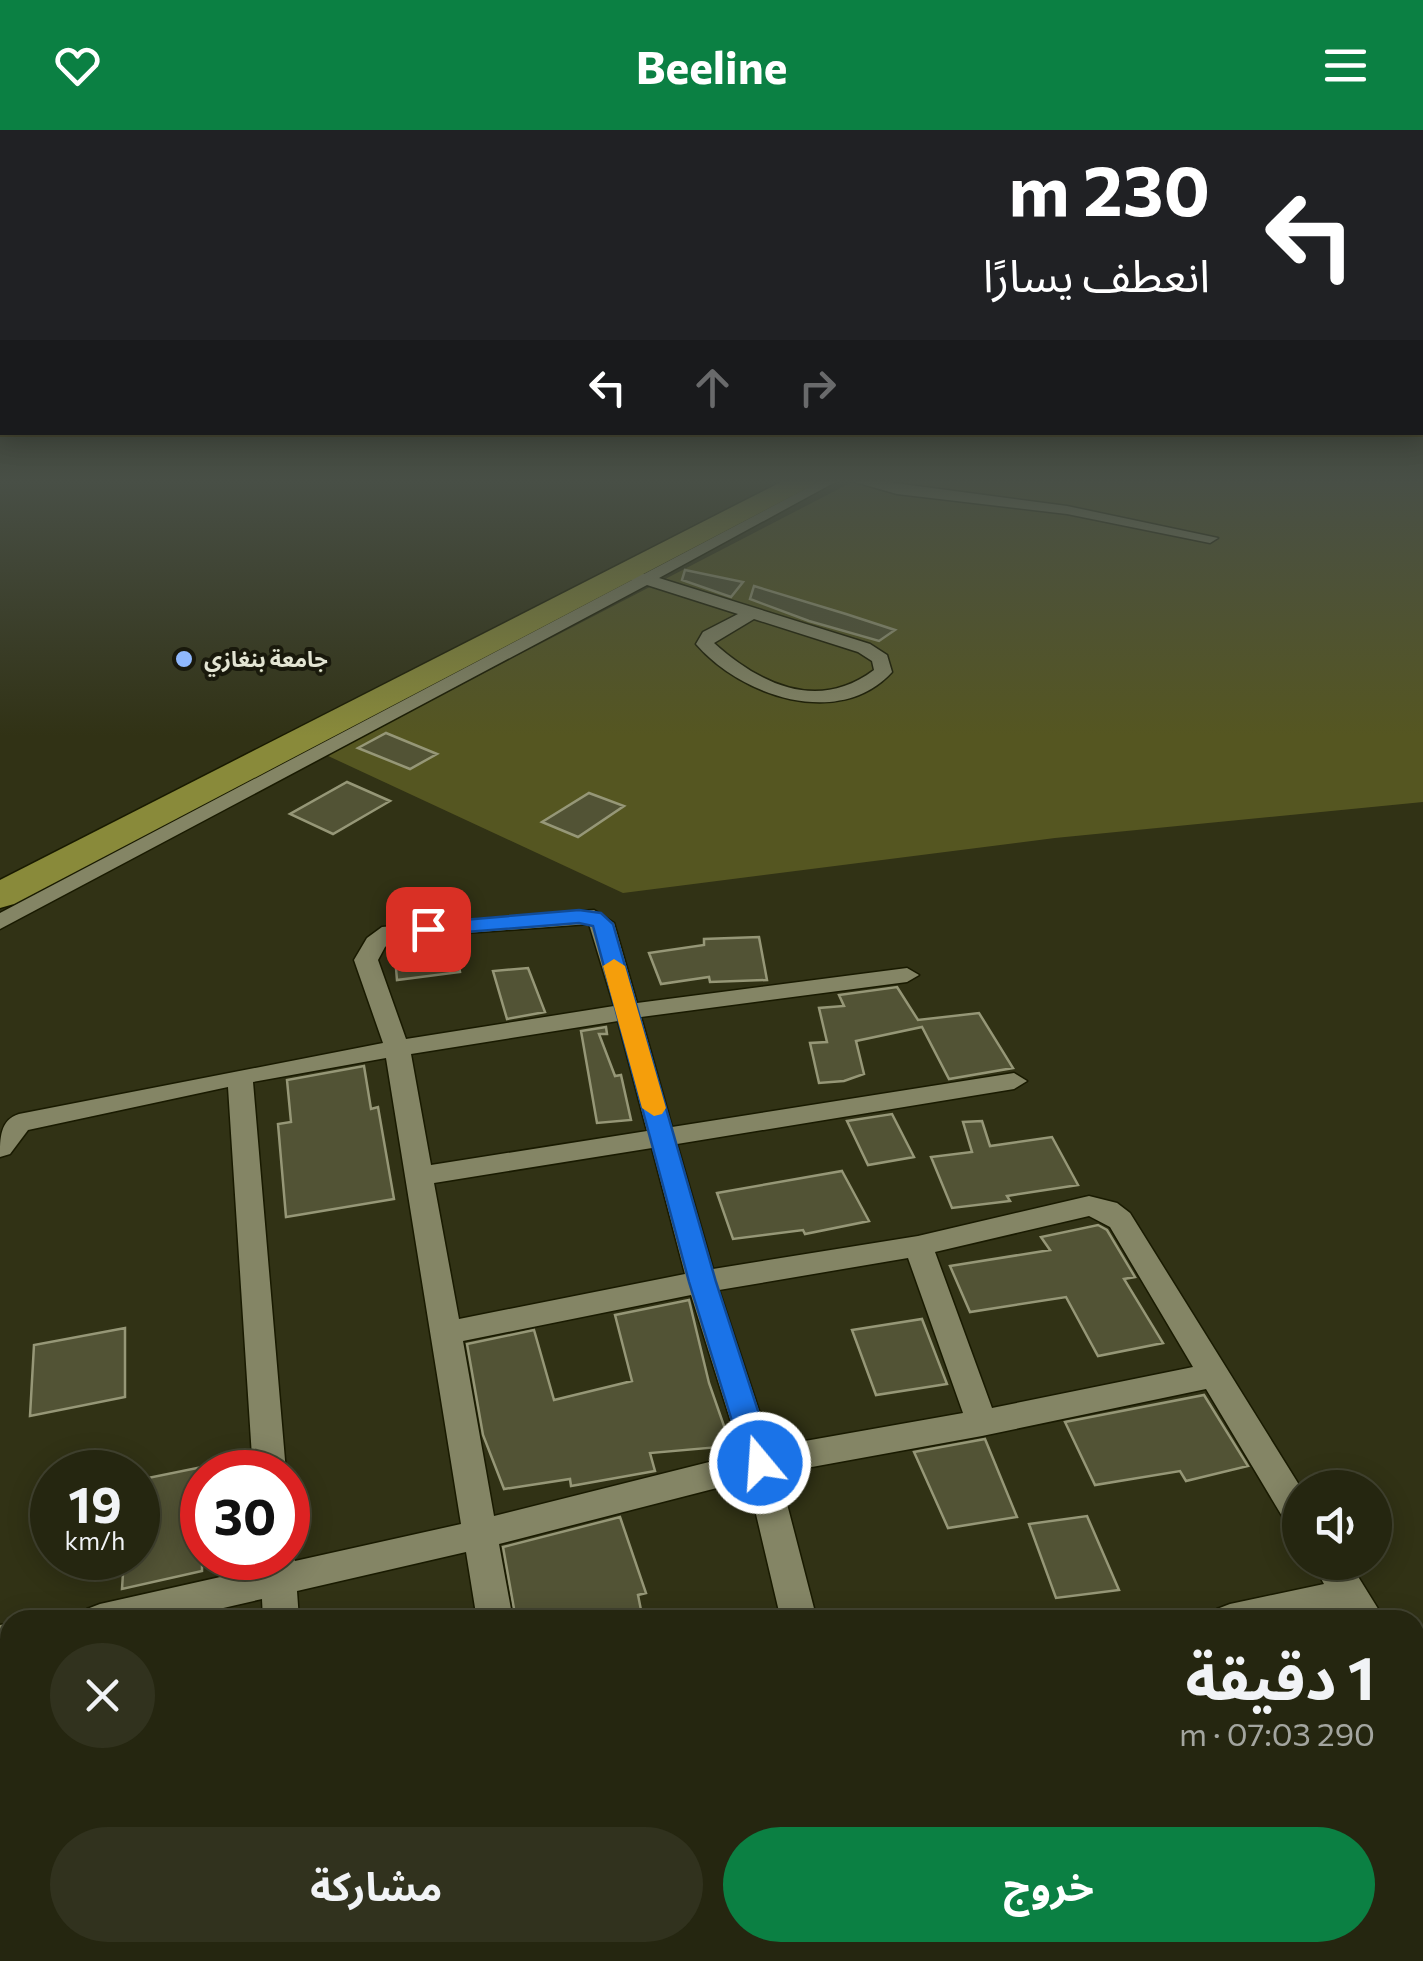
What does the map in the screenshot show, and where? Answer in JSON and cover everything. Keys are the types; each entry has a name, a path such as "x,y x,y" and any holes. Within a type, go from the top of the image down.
{"highway":[{"path":"0,879 604,565"},
{"path":"0,896 651,565"}],"street":[{"path":"0,922 654,565"},
{"path":"634,575 871,651 884,663 883,672 856,687 824,695 789,694 759,686 705,644 709,636 752,613"},
{"path":"493,1610 397,1048 366,960 375,943 390,932 594,917 602,924 702,1282 760,1463 796,1610"},
{"path":"0,1148 19,1123 240,1076 626,1012 908,976"},
{"path":"240,1076 268,1450"},
{"path":"419,1176 1014,1081"},
{"path":"446,1333 702,1282 918,1246 1089,1206 1107,1210 1120,1220 1282,1487"},
{"path":"918,1246 982,1423"},
{"path":"310,1563 481,1534 760,1463 982,1423 1212,1375"},
{"path":"135,1610 240,1580"},
{"path":"279,1580 280,1610"},
{"path":"1328,1610 1358,1607 1341,1580"}],"shaded area":[{"path":"691,565 1423,565 1423,802 1055,838 623,893 326,755"}],"building":[{"path":"685,570 743,582 731,597 682,580"},
{"path":"754,586 895,630 879,641 809,621 750,599"},
{"path":"386,733 437,754 410,769 358,748"},
{"path":"347,782 390,801 333,834 290,814"},
{"path":"589,793 624,806 578,837 542,822"},
{"path":"759,937 767,980 710,982 709,977 661,984 649,953 704,945 704,939"},
{"path":"454,938 460,972 397,980 394,944"},
{"path":"528,968 545,1012 507,1019 493,971"},
{"path":"897,987 918,1020 979,1013 1013,1068 949,1079 922,1027 856,1041 864,1074 819,1083 810,1043 827,1042 819,1008 844,1006 839,995"},
{"path":"606,1027 607,1034 599,1034 615,1076 621,1075 631,1120 597,1123 581,1031"},
{"path":"364,1066 371,1109 378,1107 394,1199 286,1217 278,1124 291,1122 287,1080"},
{"path":"892,1114 914,1157 868,1165 847,1121"},
{"path":"982,1121 990,1146 1052,1137 1078,1185 1007,1196 1010,1201 952,1208 931,1157 972,1152 963,1122"},
{"path":"842,1171 869,1221 805,1234 803,1230 733,1239 717,1193"},
{"path":"1098,1225 1107,1230 1135,1277 1124,1279 1163,1343 1098,1356 1066,1297 970,1312 950,1266 1050,1250 1041,1237"},
{"path":"689,1300 709,1383 731,1446 650,1453 655,1471 571,1486 570,1479 504,1489 483,1435 467,1344 534,1330 554,1400 632,1381 615,1315"},
{"path":"922,1319 947,1384 876,1395 852,1330"},
{"path":"125,1328 125,1397 30,1416 34,1345"},
{"path":"1204,1395 1248,1466 1186,1481 1180,1471 1095,1485 1065,1422"},
{"path":"985,1439 1017,1517 948,1528 914,1452"},
{"path":"180,1471 180,1576 122,1589 123,1580 160,1580 160,1476"},
{"path":"1087,1516 1119,1590 1056,1598 1029,1524"},
{"path":"620,1517 646,1593 638,1595 641,1610 514,1610 503,1547"}],"slow traffic":[{"path":"614,966 654,1108"}],"place":[{"name":"جامعة بنغازي","path":"184,659"}],"route":[{"path":"428,929 579,916 594,917 602,924 702,1282 760,1463"}]}
